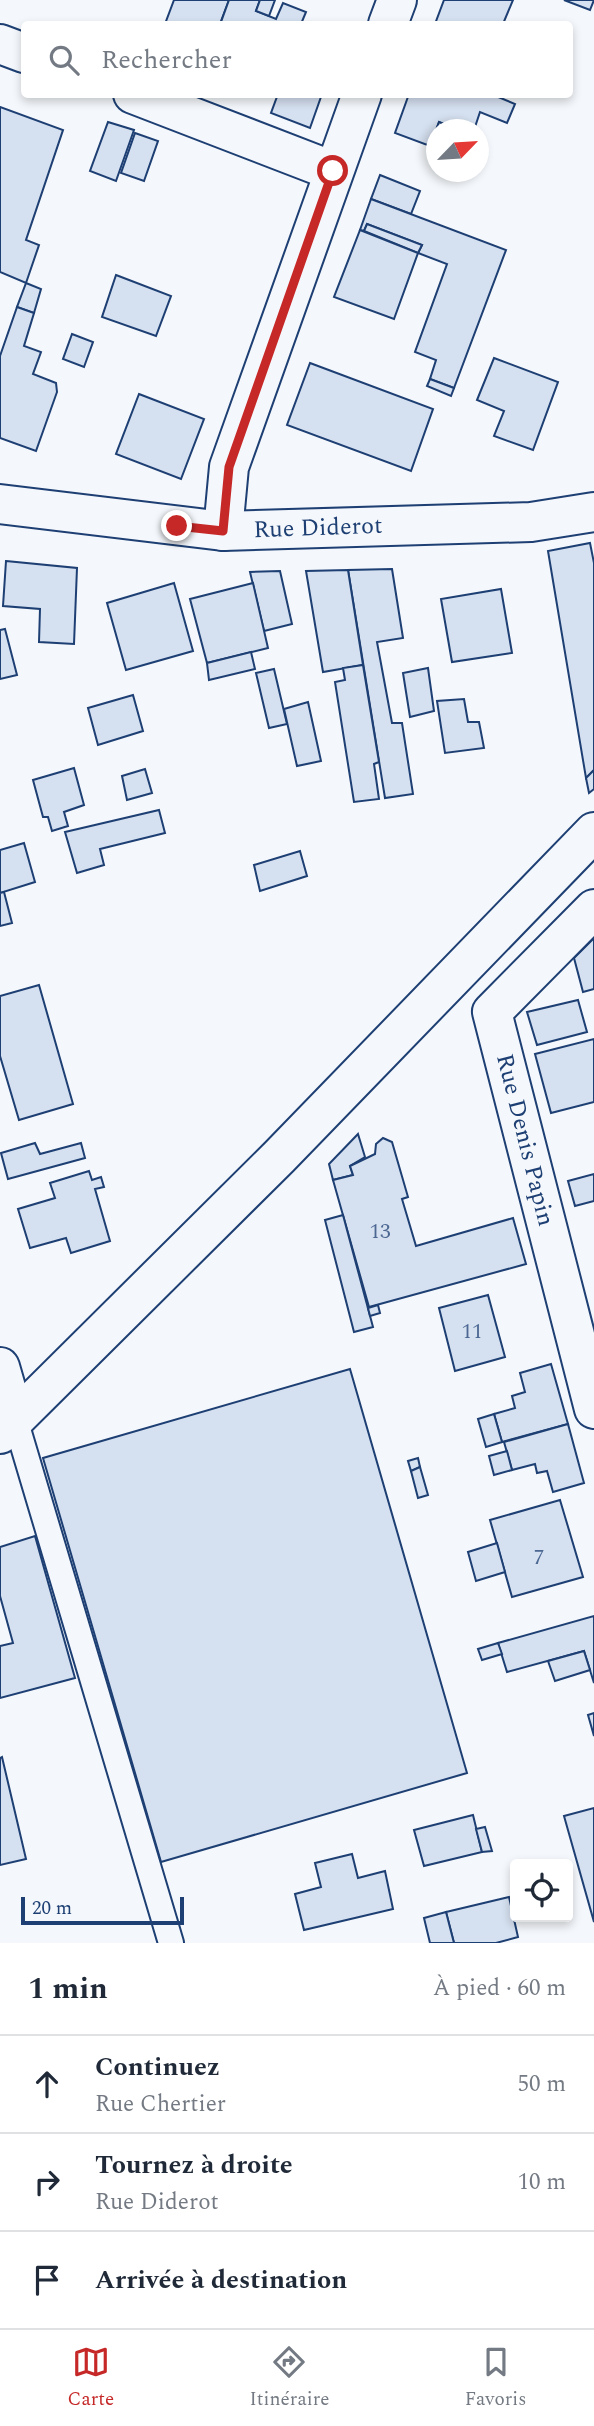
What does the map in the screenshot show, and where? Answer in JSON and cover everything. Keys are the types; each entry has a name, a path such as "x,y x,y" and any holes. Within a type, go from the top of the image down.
{"street":[{"path":"389,21 397,0"},
{"path":"0,44 21,52"},
{"path":"143,98 333,171"},
{"path":"223,531 229,467 360,98"},
{"name":"Rue Diderot","path":"0,504 223,531 531,522 594,512"},
{"path":"7,1426 279,1157 594,832"},
{"name":"Rue Denis Papin","path":"594,909 492,1012 594,1409"},
{"path":"0,1367 7,1426"}],"lane":[{"path":"7,1426 171,1943"}],"building":[{"path":"174,0 229,0 221,21 166,21"},
{"path":"229,0 260,0 256,11 276,19 283,3 306,12 302,21 221,21"},
{"path":"260,0 275,0 269,16 256,11"},
{"path":"444,0 513,0 504,21 436,21"},
{"path":"564,0 594,0 590,10"},
{"path":"277,98 321,98 310,128 271,113"},
{"path":"408,98 501,98 515,104 507,123 480,112 478,119 426,119 426,145 395,133"},
{"path":"0,107 63,130 26,240 39,245 26,283 0,272"},
{"path":"108,122 134,130 116,181 90,171"},
{"path":"135,133 158,141 144,181 121,173"},
{"path":"380,175 420,191 411,214 371,199"},
{"path":"371,199 506,250 454,388 430,379 436,360 415,352 447,264 418,253 422,245 367,224 364,231 360,230"},
{"path":"367,224 422,245 418,253 364,231"},
{"path":"360,230 418,253 394,319 334,297"},
{"path":"116,275 171,296 156,336 102,317"},
{"path":"26,283 41,289 34,313 17,307"},
{"path":"17,307 34,313 24,346 41,352 33,374 56,383 57,392 36,451 0,438 0,356"},
{"path":"72,334 93,342 84,367 63,359"},
{"path":"494,358 558,382 533,450 494,436 504,411 477,400"},
{"path":"310,363 433,409 411,471 287,425"},
{"path":"430,379 454,388 451,396 427,386"},
{"path":"139,394 204,419 181,479 116,454"},
{"path":"590,543 594,563 594,770 586,778 548,551"},
{"path":"6,561 77,568 74,644 39,642 40,609 3,606"},
{"path":"392,569 403,638 377,642 392,723 402,723 413,794 385,798 348,570"},
{"path":"348,570 363,665 323,672 306,571"},
{"path":"280,571 292,624 264,631 250,572"},
{"path":"174,583 193,651 126,670 107,603"},
{"path":"253,583 268,648 207,663 190,599"},
{"path":"501,589 512,653 452,662 441,599"},
{"path":"5,629 17,675 0,679 0,630"},
{"path":"251,652 255,669 209,680 207,663"},
{"path":"363,665 379,762 374,764 379,799 354,802 335,682 345,680 343,668"},
{"path":"428,668 434,711 410,717 403,673"},
{"path":"274,669 287,724 269,728 256,673"},
{"path":"133,695 143,731 98,745 88,708"},
{"path":"464,699 468,722 479,722 484,748 445,753 437,701"},
{"path":"308,702 321,761 297,766 284,709"},
{"path":"74,768 84,805 64,812 68,826 52,831 48,817 43,817 33,780"},
{"path":"145,769 152,793 127,800 122,776"},
{"path":"594,770 594,789 589,793 586,778"},
{"path":"159,810 165,833 100,849 104,865 77,873 65,832"},
{"path":"24,843 35,882 0,893 0,850"},
{"path":"300,851 307,876 260,891 254,865"},
{"path":"4,892 12,923 0,926 0,893"},
{"path":"594,938 594,989 583,992 574,958"},
{"path":"39,985 73,1104 19,1120 0,1056 0,996"},
{"path":"578,1000 587,1032 537,1045 527,1012"},
{"path":"594,1039 594,1102 551,1113 535,1054"},
{"path":"358,1134 365,1157 350,1166 353,1175 333,1180 329,1164"},
{"path":"383,1138 392,1142 408,1197 402,1199 416,1246 513,1218 526,1264 369,1307 333,1180 353,1175 350,1166 375,1154 376,1144"},
{"path":"35,1143 40,1154 81,1143 85,1158 8,1179 1,1153"},
{"path":"89,1171 92,1180 101,1177 104,1187 95,1189 110,1241 71,1253 66,1238 30,1248 18,1209 55,1198 50,1183"},
{"path":"594,1174 594,1201 575,1206 568,1181"},
{"path":"343,1215 373,1327 354,1332 325,1220"},
{"path":"488,1295 505,1357 455,1371 439,1308"},
{"path":"378,1305 380,1313 370,1316 368,1308"},
{"path":"551,1364 568,1424 502,1442 494,1414 515,1408 512,1396 525,1392 520,1373"},
{"path":"350,1369 467,1773 161,1862 43,1458"},
{"path":"494,1414 502,1442 486,1447 478,1419"},
{"path":"568,1424 584,1483 553,1492 547,1471 537,1473 535,1464 512,1470 504,1442"},
{"path":"507,1451 512,1470 494,1475 489,1456"},
{"path":"418,1458 420,1467 411,1471 408,1461"},
{"path":"420,1467 428,1495 418,1498 411,1471"},
{"path":"560,1500 583,1577 512,1597 490,1520"},
{"path":"35,1536 75,1678 0,1698 0,1646 13,1643 0,1596 0,1547"},
{"path":"497,1543 505,1572 476,1581 468,1552"},
{"path":"594,1616 594,1683 584,1651 507,1672 498,1643"},
{"path":"498,1643 502,1654 482,1660 478,1649"},
{"path":"584,1651 590,1670 555,1681 548,1661"},
{"path":"594,1713 594,1736 588,1715"},
{"path":"2,1757 26,1859 0,1865 0,1758"},
{"path":"594,1808 594,1922 564,1816"},
{"path":"473,1815 482,1852 424,1866 414,1830"},
{"path":"485,1827 492,1851 482,1852 476,1829"},
{"path":"352,1854 358,1878 385,1871 393,1909 304,1930 295,1894 321,1887 315,1863"},
{"path":"509,1897 510,1922 515,1922 518,1937 496,1943 454,1943 446,1912"},
{"path":"446,1912 454,1943 430,1943 424,1918"}],"route":[{"path":"177,526 223,531 229,467 333,171"}]}
